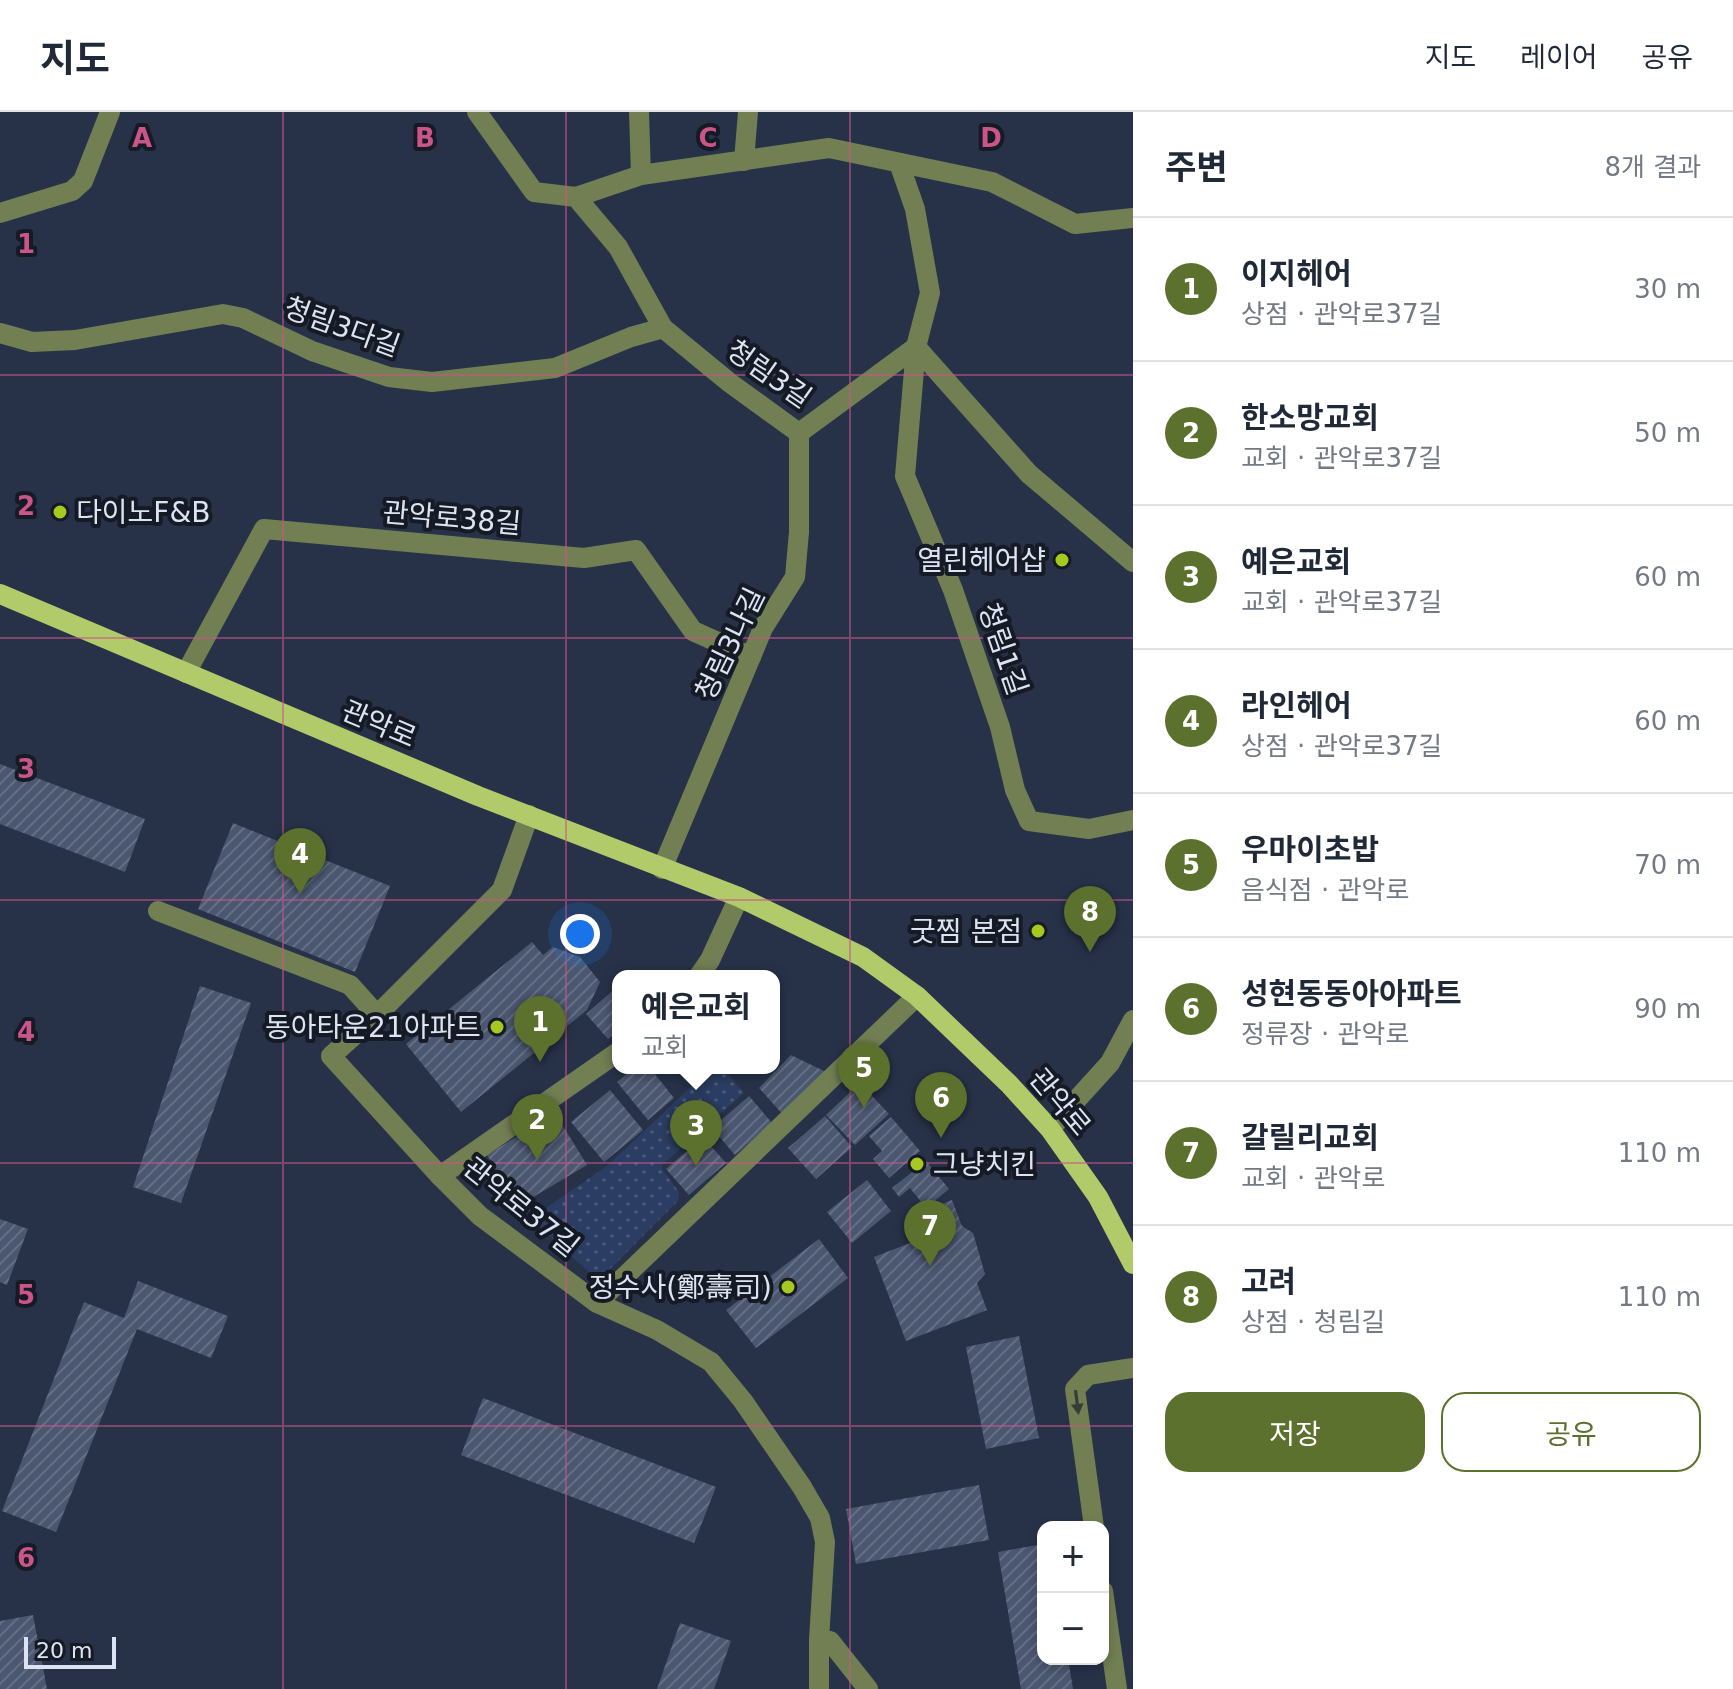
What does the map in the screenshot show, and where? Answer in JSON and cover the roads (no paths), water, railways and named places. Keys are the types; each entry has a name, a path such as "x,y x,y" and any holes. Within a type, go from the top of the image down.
{"main road":[{"name":"관악로","path":"0,594 529,815 739,897 863,957 917,996 1009,1084 1050,1129 1098,1197 1133,1264"}],"street":[{"path":"0,213 72,191 83,181 110,112"},
{"path":"477,112 534,192 576,197 641,175 829,148 992,182 1075,224 1133,218"},
{"path":"639,112 641,175"},
{"path":"744,161 748,112"},
{"path":"899,163 915,209 930,293 916,347 1029,474 1133,562"},
{"name":"청림3길","path":"576,197 618,247 663,328 730,383 799,433 916,347"},
{"name":"청림3다길","path":"0,333 32,342 75,340 223,314 243,318 312,351 389,377 432,382 555,368 631,337 663,328"},
{"name":"청림1길","path":"916,347 905,476 953,590 1000,727 1015,790 1029,821 1089,829 1133,820"},
{"name":"청림3나길","path":"662,869 763,628 795,577 799,532 799,433"},
{"name":"관악로38길","path":"186,673 264,529 584,558 636,550 693,631 751,657"},
{"name":"관악로37길","path":"529,815 502,890 377,1015 331,1056 480,1216 597,1303 657,1330 711,1362 743,1401 820,1518 825,1542 819,1689"},
{"path":"703,970 739,897"},
{"path":"158,911 350,985 377,1015"},
{"path":"597,1303 917,996"},
{"path":"1050,1129 1110,1063 1133,1020"},
{"path":"440,1176 612,1056"},
{"path":"1093,1521 1075,1389 1088,1375 1133,1368"},
{"path":"1103,1593 1117,1689"},
{"path":"819,1640 830,1641 868,1689"}],"place":[{"name":"다이노F&B","path":"60,512"},
{"name":"열린헤어샵","path":"1062,560"},
{"name":"라인헤어","path":"300,894"},
{"name":"굿찜 본점","path":"1038,931"},
{"name":"고려","path":"1090,952"},
{"name":"동아타운21아파트","path":"497,1027"},
{"name":"이지헤어","path":"540,1062"},
{"name":"우마이초밥","path":"864,1108"},
{"name":"성현동동아아파트","path":"941,1138"},
{"name":"한소망교회","path":"537,1160"},
{"name":"그냥치킨","path":"917,1164"},
{"name":"예은교회","path":"696,1166"},
{"name":"갈릴리교회","path":"930,1266"},
{"name":"정수사(鄭壽司)","path":"788,1287"}]}
